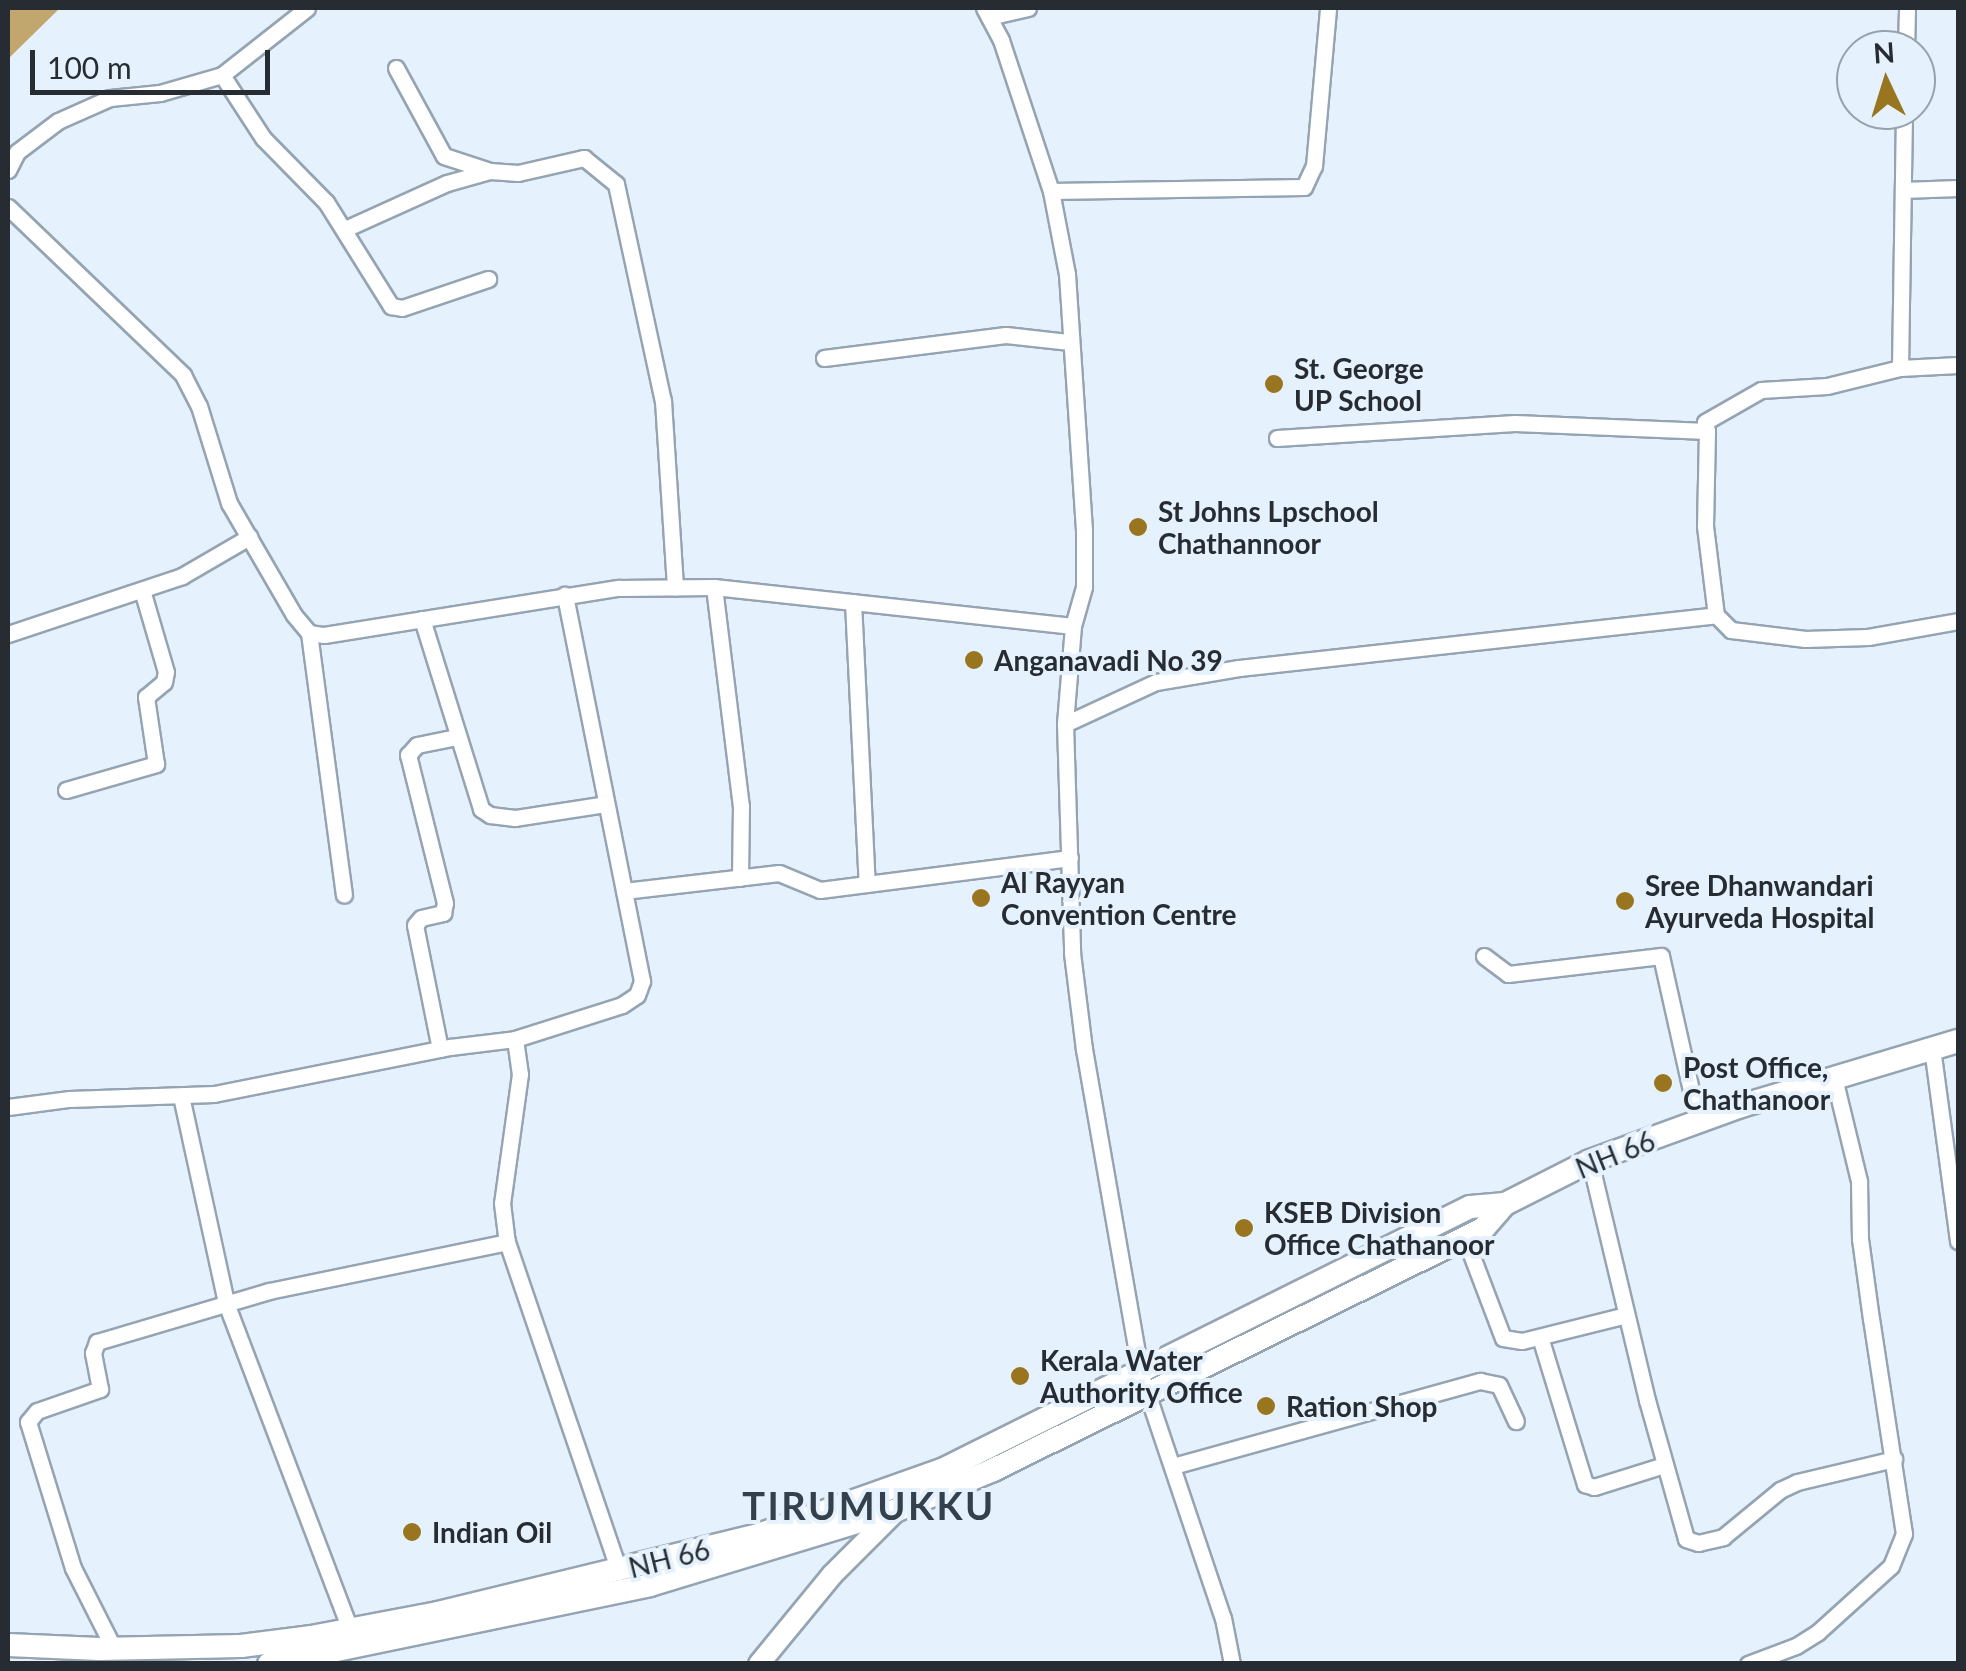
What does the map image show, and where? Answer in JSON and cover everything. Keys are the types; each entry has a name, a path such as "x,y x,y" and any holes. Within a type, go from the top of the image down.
{"highway":[{"name":"NH 66","path":"269,1664 650,1585 897,1510 993,1470 1470,1208 1505,1204 1590,1161 1698,1122 1958,1041"},
{"name":"NH 66","path":"8,1645 114,1649 241,1646 350,1630 618,1571 758,1535 942,1470 1144,1385 1483,1229 1505,1204"}],"main road":[{"path":"759,1664 832,1575 897,1510"},
{"path":"832,1575 834,1531"}],"street":[{"path":"8,170 17,152 36,133 88,106 110,98 191,86 222,76 307,8"},
{"path":"1028,8 987,12 1051,191 1067,274 1068,342 1084,530 1084,587 1073,626 1065,724 1072,952 1084,1049 1144,1385 1223,1618 1232,1664"},
{"path":"1051,191 1304,186 1314,166 1328,8"},
{"path":"396,68 444,156 518,174 584,158 616,184 663,402 675,588"},
{"path":"222,76 263,138 326,202 388,302 396,308 488,280"},
{"path":"1900,368 1904,130"},
{"path":"345,230 447,183 490,170"},
{"path":"1903,190 1958,188"},
{"path":"8,207 177,366 198,406 229,503 294,615 309,632 344,895"},
{"path":"824,358 1006,335 1068,342"},
{"path":"1958,365 1900,368 1827,386 1761,390 1705,422 1705,526 1716,615 1731,630 1805,639 1900,633 1958,621"},
{"path":"1278,438 1515,423 1707,431"},
{"path":"8,634 182,576 248,537"},
{"path":"714,587 741,806 740,878"},
{"path":"309,632 324,635 564,595 714,587 1073,626"},
{"path":"66,790 156,764 146,697 164,682 166,672 142,590"},
{"path":"8,1107 68,1099 214,1094 440,1049 515,1039 622,1005 640,991 564,595"},
{"path":"853,602 867,884"},
{"path":"1065,724 1156,682 1183,677 1716,615"},
{"path":"422,618 476,800 490,816 515,818 606,804"},
{"path":"440,1049 415,925 420,918 443,912 445,903 408,755 417,745 457,737"},
{"path":"624,892 788,873 820,890 1070,858"},
{"path":"1484,956 1508,974 1661,956 1698,1122"},
{"path":"515,1039 520,1074 502,1203 507,1242 618,1571"},
{"path":"1932,1048 1958,1241"},
{"path":"1748,1664 1796,1646 1818,1632 1891,1566 1904,1534 1860,1239 1859,1181 1834,1078"},
{"path":"181,1096 226,1303 350,1630"},
{"path":"1590,1161 1664,1465 1686,1538 1698,1543 1723,1537 1780,1490 1797,1482 1894,1459"},
{"path":"1465,1238 1499,1335 1511,1342 1626,1315"},
{"path":"114,1649 73,1568 30,1434 30,1416 100,1389 93,1353 98,1342 226,1303 507,1242"},
{"path":"1540,1336 1585,1484 1594,1487 1664,1465"},
{"path":"1173,1466 1480,1381 1499,1385 1516,1421"}],"shaded area":[{"path":"8,8 60,8 8,59"}],"place":[{"name":"St. George UP School","path":"1274,384"},
{"name":"St Johns Lpschool Chathannoor","path":"1138,527"},
{"name":"Anganavadi No 39","path":"974,660"},
{"name":"Al Rayyan Convention Centre","path":"981,898"},
{"name":"Sree Dhanwandari Ayurveda Hospital","path":"1625,901"},
{"name":"Post Office, Chathanoor","path":"1663,1083"},
{"name":"KSEB Division Office Chathanoor","path":"1244,1228"},
{"name":"Kerala Water Authority Office","path":"1020,1376"},
{"name":"Ration Shop","path":"1266,1406"},
{"name":"Indian Oil","path":"412,1532"}],"district":[{"name":"TIRUMUKKU","path":"869,1506"}]}
